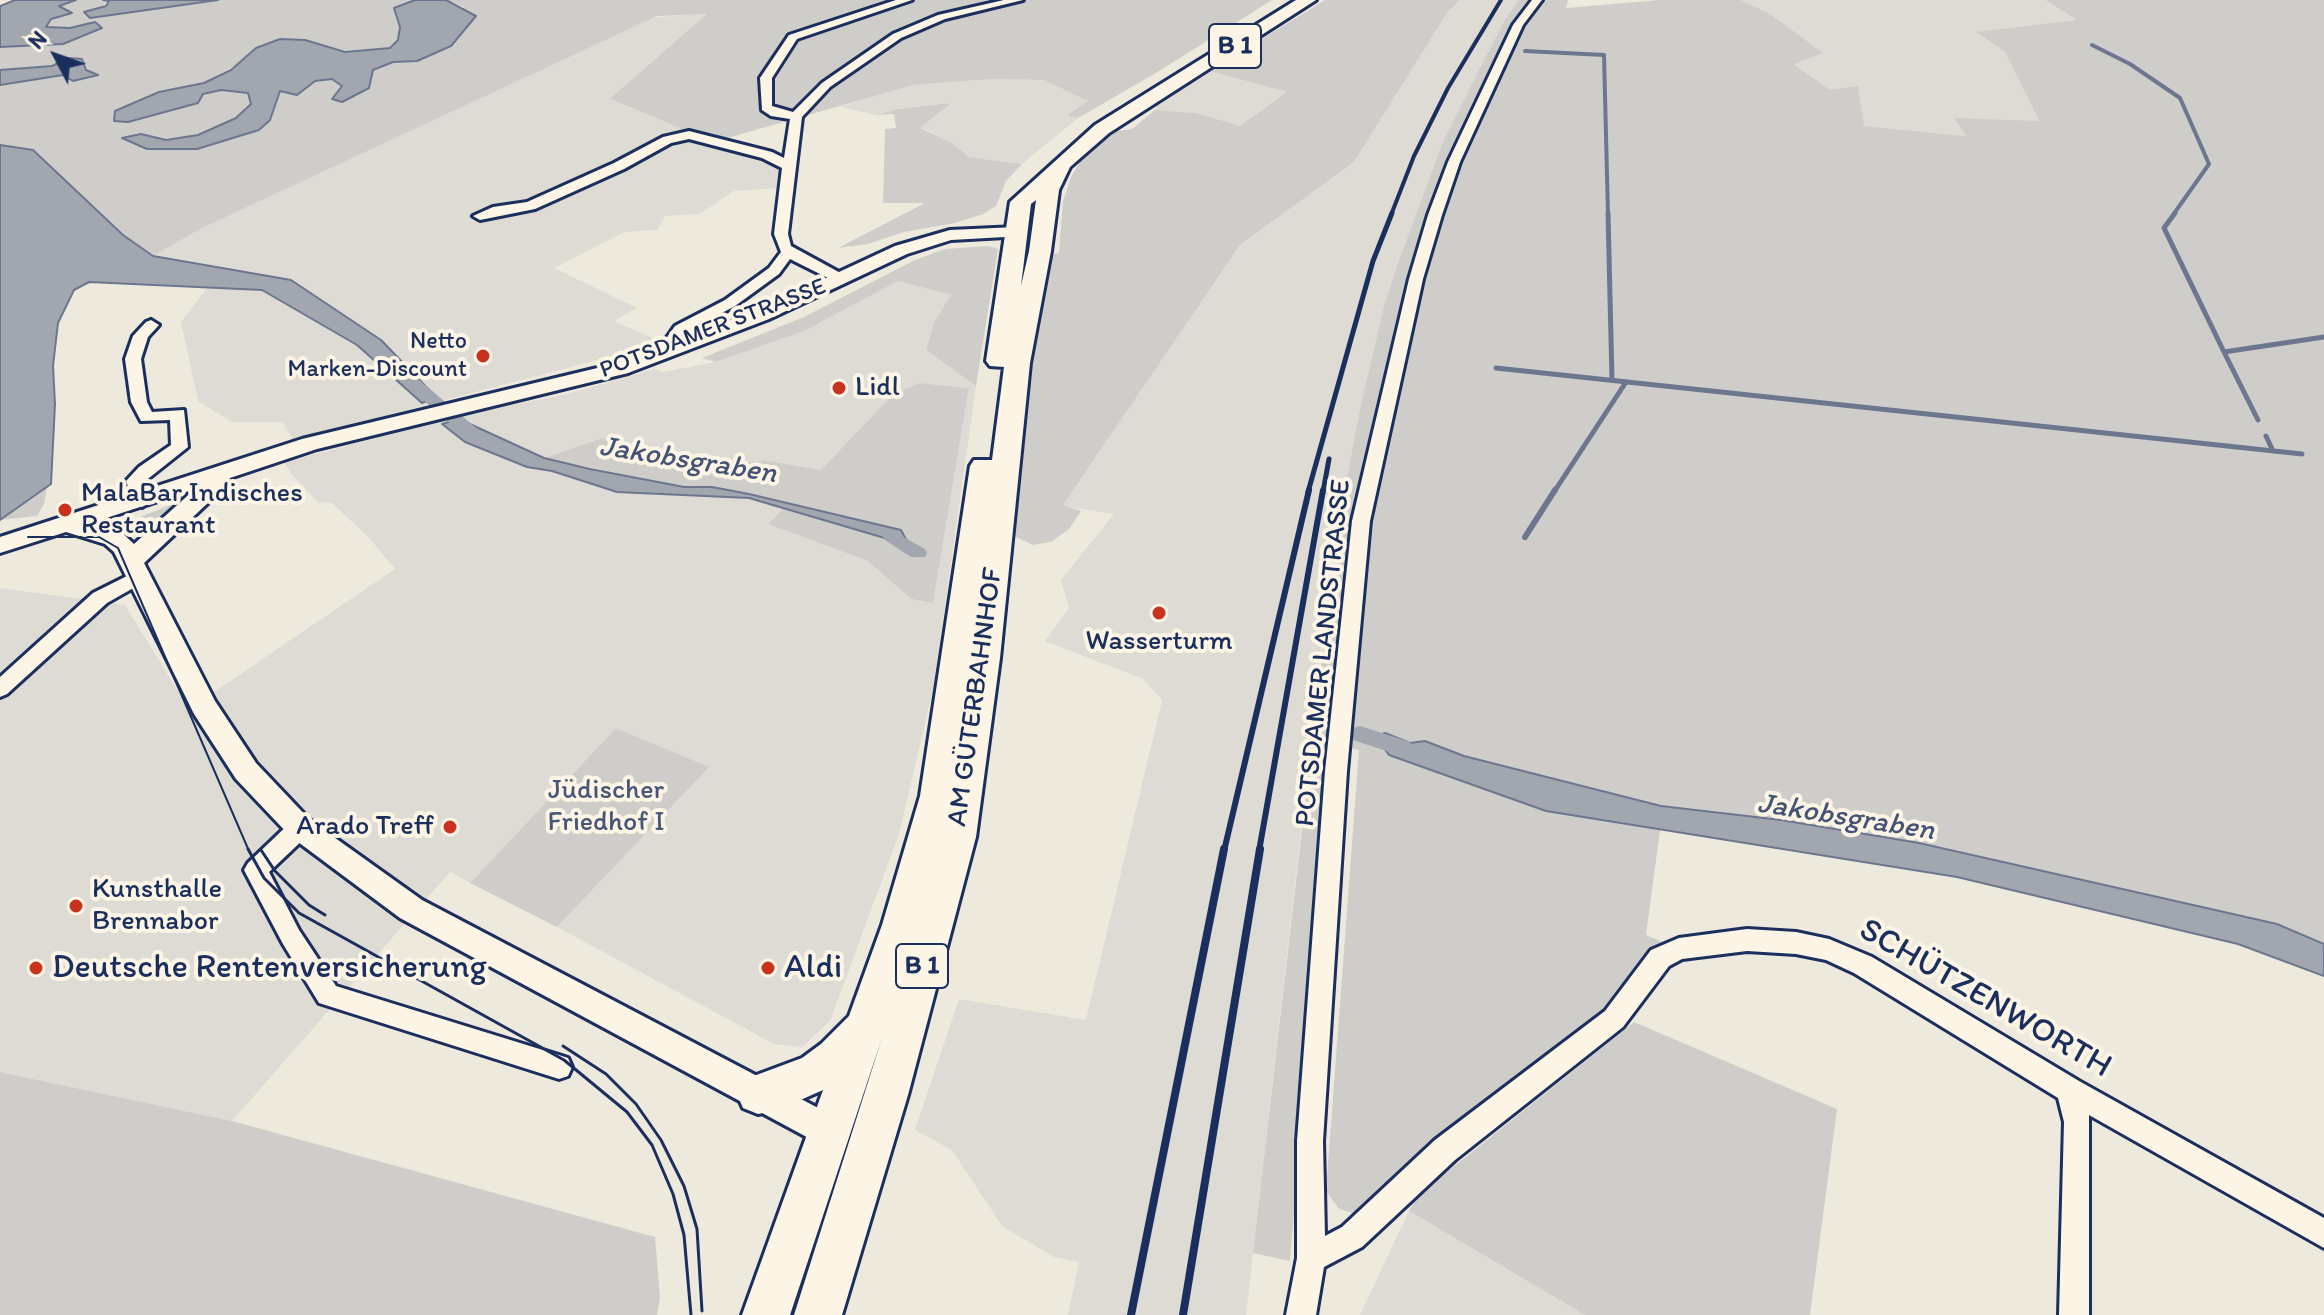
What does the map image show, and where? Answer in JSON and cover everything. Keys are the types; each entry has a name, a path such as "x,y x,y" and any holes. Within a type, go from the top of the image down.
{"main road":[{"name":"B 1","path":"1042,232 1048,190 1070,154 1102,129 1308,0"},
{"name":"B 1","path":"1017,232 1021,202 1060,167"},
{"path":"1017,232 1042,232"},
{"name":"AM GÜTERBAHNHOF","path":"869,1153 958,837 982,566 1017,232"},
{"name":"AM GÜTERBAHNHOF","path":"829,1132 901,925 938,796 1042,232"},
{"path":"758,1094 798,1082 836,1058 865,1023 874,1003"},
{"name":"B 1","path":"766,1315 829,1132"},
{"path":"829,1132 869,1153"},
{"name":"B 1","path":"818,1315 869,1153"}],"street":[{"path":"796,116 775,113 766,107 766,78 793,37 907,0"},
{"path":"841,279 788,252 781,234 796,116 826,85 897,36 942,17 1018,0"},
{"name":"POTSDAMER LANDSTRASSE","path":"1304,1304 1311,1258 1311,1125 1336,771 1361,521 1416,279 1435,215 1454,162 1518,25 1537,0"},
{"path":"480,216 530,206 681,135 767,155 783,160 789,166"},
{"path":"950,235 984,225 1021,202"},
{"name":"POTSDAMER STRASSE","path":"4,534 46,532 310,444 464,404 576,380 664,353 841,279 901,250 950,235 1017,232"},
{"path":"664,353 680,329 730,303 774,271 788,252"},
{"path":"142,501 135,481 180,447 178,414 147,417 139,402 133,359 141,336 151,325"},
{"path":"0,689 134,569 229,471"},
{"path":"70,525 120,541 204,707 246,771 300,828 411,909 829,1132"},
{"path":"300,828 256,870 291,937 328,995 559,1067"},
{"name":"SCHÜTZENWORTH","path":"1311,1258 1352,1237 1445,1150 1614,1019 1647,971 1660,958 1679,949 1747,940 1796,943 1829,950 1863,965 2070,1090 2324,1234"},
{"path":"2070,1090 2077,1122 2074,1315"}],"shaded area":[{"path":"15,0 76,0 59,6 72,13 51,19 46,27 70,28 95,22 102,28 63,44 0,47 0,6"},
{"path":"103,0 218,0 90,18 84,12 106,6 109,1"},
{"path":"415,0 446,0 476,16 451,46 417,61 393,62 373,70 369,88 342,102 332,99 342,86 332,79 315,81 297,95 280,91 270,120 259,130 197,149 147,149 122,138 141,134 166,140 198,135 236,118 251,104 248,93 221,90 203,94 198,103 128,122 114,121 115,111 159,92 204,83 231,70 256,48 280,39 305,40 345,52 390,48 398,40 400,27 394,8"},
{"path":"1460,0 1519,0 1505,19 1444,139 1383,310 1361,404 1336,535 1321,653 1246,1315 1068,1315 1079,1262 1054,1257 1002,1226 952,1150 915,1130 959,999 1086,1020 1162,700 1143,679 1045,641 1069,608 1061,580 1114,514 1062,506 1240,245 1354,162 1447,13"},
{"path":"1741,0 2045,0 2078,20 1977,33 2005,52 2039,122 1955,119 1967,136 1864,126 1830,90 1793,63 1821,54 1770,14"},
{"path":"708,14 611,100 684,130 780,155 780,188 734,191 700,214 665,216 658,230 624,232 554,268 637,308 614,321 657,340 609,357 293,440 283,422 232,422 198,401 181,322 207,288 262,290 357,345 422,403 436,397 341,313 291,280 153,256 202,228 650,18"},
{"path":"68,58 82,59 86,70 98,75 73,81 63,75 0,85 0,70 52,66"},
{"path":"1210,71 1288,92 1240,127 1196,113 1155,110"},
{"path":"992,79 1044,80 1089,101 1068,114 1078,118 1022,164 968,157 952,143 920,127 949,103 876,115 841,107 878,93 913,85"},
{"path":"0,145 33,150 123,235 153,256 291,280 381,340 436,397 422,403 357,345 262,290 89,282 74,290 58,323 53,366 55,404 51,484 0,520"},
{"path":"897,281 951,295 934,322 926,350 976,386 933,689 899,834 830,1021 802,1047 774,1044 557,927 708,767 616,728 470,883 450,872 232,1121 0,1072 0,588 125,605 189,709 395,569 368,537 331,502 319,503 284,462 487,410 567,394 655,369 663,372 716,362 804,331","holes":["920,383 969,388 933,603 911,599 868,561 768,524 784,508 749,498 617,492 552,471 527,467 465,442 459,419 544,458 602,438 717,467 764,460 821,470 894,393"]},
{"path":"459,419 544,458 684,487 712,487 749,494 901,530 913,552 888,539 749,498 617,492 552,471 527,467 465,442 442,424"},
{"path":"1385,733 1410,743 1425,741 1464,756 1661,806 1781,820 1919,843 2277,924 2324,944 2324,976 2238,944 1957,877 1546,811 1389,755 1376,737"},
{"path":"1409,1211 1585,1315 1360,1315"}],"green space":[{"path":"76,0 109,0 90,18 218,0 415,0 394,9 400,27 398,40 390,48 345,52 305,40 241,62 204,83 159,92 176,108 198,103 203,94 221,90 248,93 251,103 236,118 198,135 166,140 141,134 124,138 147,149 197,149 276,105 280,91 297,95 315,81 332,79 342,86 393,62 417,61 464,7 446,0 1272,0 1078,118 1067,115 1088,101 1044,80 992,79 913,85 724,139 684,130 610,99 707,14 657,16 202,228 153,256 123,235 33,150 0,145 0,85 63,75 74,81 96,74 86,70 82,59 68,58 52,66 0,70 0,47 63,44 95,22 70,28 45,27 51,19 70,12 58,6"},
{"path":"1325,0 1460,0 1447,13 1354,162 1240,245 1063,505 1081,511 1069,529 1051,542 1033,545 1016,537 1010,529 1031,359 1048,255 1059,253 1063,201 1072,175 1082,159 1101,143 1117,131 1132,129 1155,110 1196,113 1240,126 1287,92 1210,71"},
{"path":"1519,0 1568,0 1566,8 1660,0 1741,0 1770,14 1823,53 1794,64 1830,90 1858,86 1864,126 1966,136 1954,118 2039,121 2005,52 1976,32 2077,20 2045,0 2324,0 2324,944 2277,924 1781,820 1661,806 1464,756 1425,741 1410,743 1385,733 1546,811 1660,830 1646,935 1667,944 1607,1018 1357,1214 1339,1209 1326,1191 1359,750 1331,744 1290,1261 1253,1253 1336,535 1361,404 1396,269 1444,139 1505,19"},
{"path":"951,103 920,128 952,143 969,157 1022,164 1006,181 996,206 983,214 955,223 838,248 925,203 883,203 885,129 896,128 894,114 876,115 898,109"},
{"path":"988,246 998,249 976,386 926,350 934,322 951,295 898,281 804,331 716,362 702,358 804,317 915,260 945,249"},
{"path":"920,383 969,388 933,603 911,599 868,561 768,524 784,508 888,539 912,551 901,530 712,487 684,487 544,458 602,438 717,467 764,460 821,470 894,393"},
{"path":"47,487 44,504 37,516 0,520"},
{"path":"194,496 141,539 127,528 116,526"},
{"name":"Jüdischer Friedhof I","path":"616,728 709,767 557,927 470,883"},
{"path":"1634,1022 1837,1109 1810,1315 1585,1315 1409,1211 1417,1196"},
{"path":"0,1072 232,1121 655,1237 660,1297 657,1315 0,1315"}],"waterway":[{"path":"2092,45 2130,64 2180,98 2209,164 2173,215"},
{"path":"1525,51 1604,55 1608,215"},
{"path":"1608,213 1612,380"},
{"path":"2175,213 2164,228 2224,352"},
{"path":"2224,352 2324,337"},
{"path":"2224,352 2258,420"},
{"path":"1496,368 2273,451"},
{"path":"1554,492 1626,382"},
{"path":"413,383 474,435"},
{"path":"2266,436 2273,451"},
{"path":"2273,451 2302,454"},
{"path":"1525,537 1555,490"},
{"name":"Jakobsgraben","path":"891,536 918,553"},
{"name":"Jakobsgraben","path":"1360,734 1402,748"}],"tram line":[{"path":"28,537 99,537 118,548 249,850"},
{"path":"249,850 264,878 299,913 564,1060 627,1112 652,1145 673,1194 684,1235 691,1315"},
{"path":"261,850 275,871 309,905 325,915"},
{"path":"563,1046 606,1074 636,1104 661,1140 684,1186 697,1229 702,1311"}],"railway":[{"path":"1391,215 1414,156 1448,88 1501,0"},
{"path":"1308,492 1373,261 1392,213"},
{"path":"1323,492 1329,459"},
{"path":"1224,851 1309,490"},
{"path":"1259,851 1323,490"},
{"path":"1131,1315 1224,849"},
{"path":"1183,1315 1260,849"}],"place":[{"name":"Netto Marken-Discount","path":"483,356"},
{"name":"Lidl","path":"839,388"},
{"name":"MalaBar Indisches Restaurant","path":"65,510"},
{"name":"Wasserturm","path":"1159,613"},
{"name":"Arado Treff","path":"450,827"},
{"name":"Kunsthalle Brennabor","path":"76,906"},
{"name":"Deutsche Rentenversicherung","path":"36,968"},
{"name":"Aldi","path":"768,968"}]}
